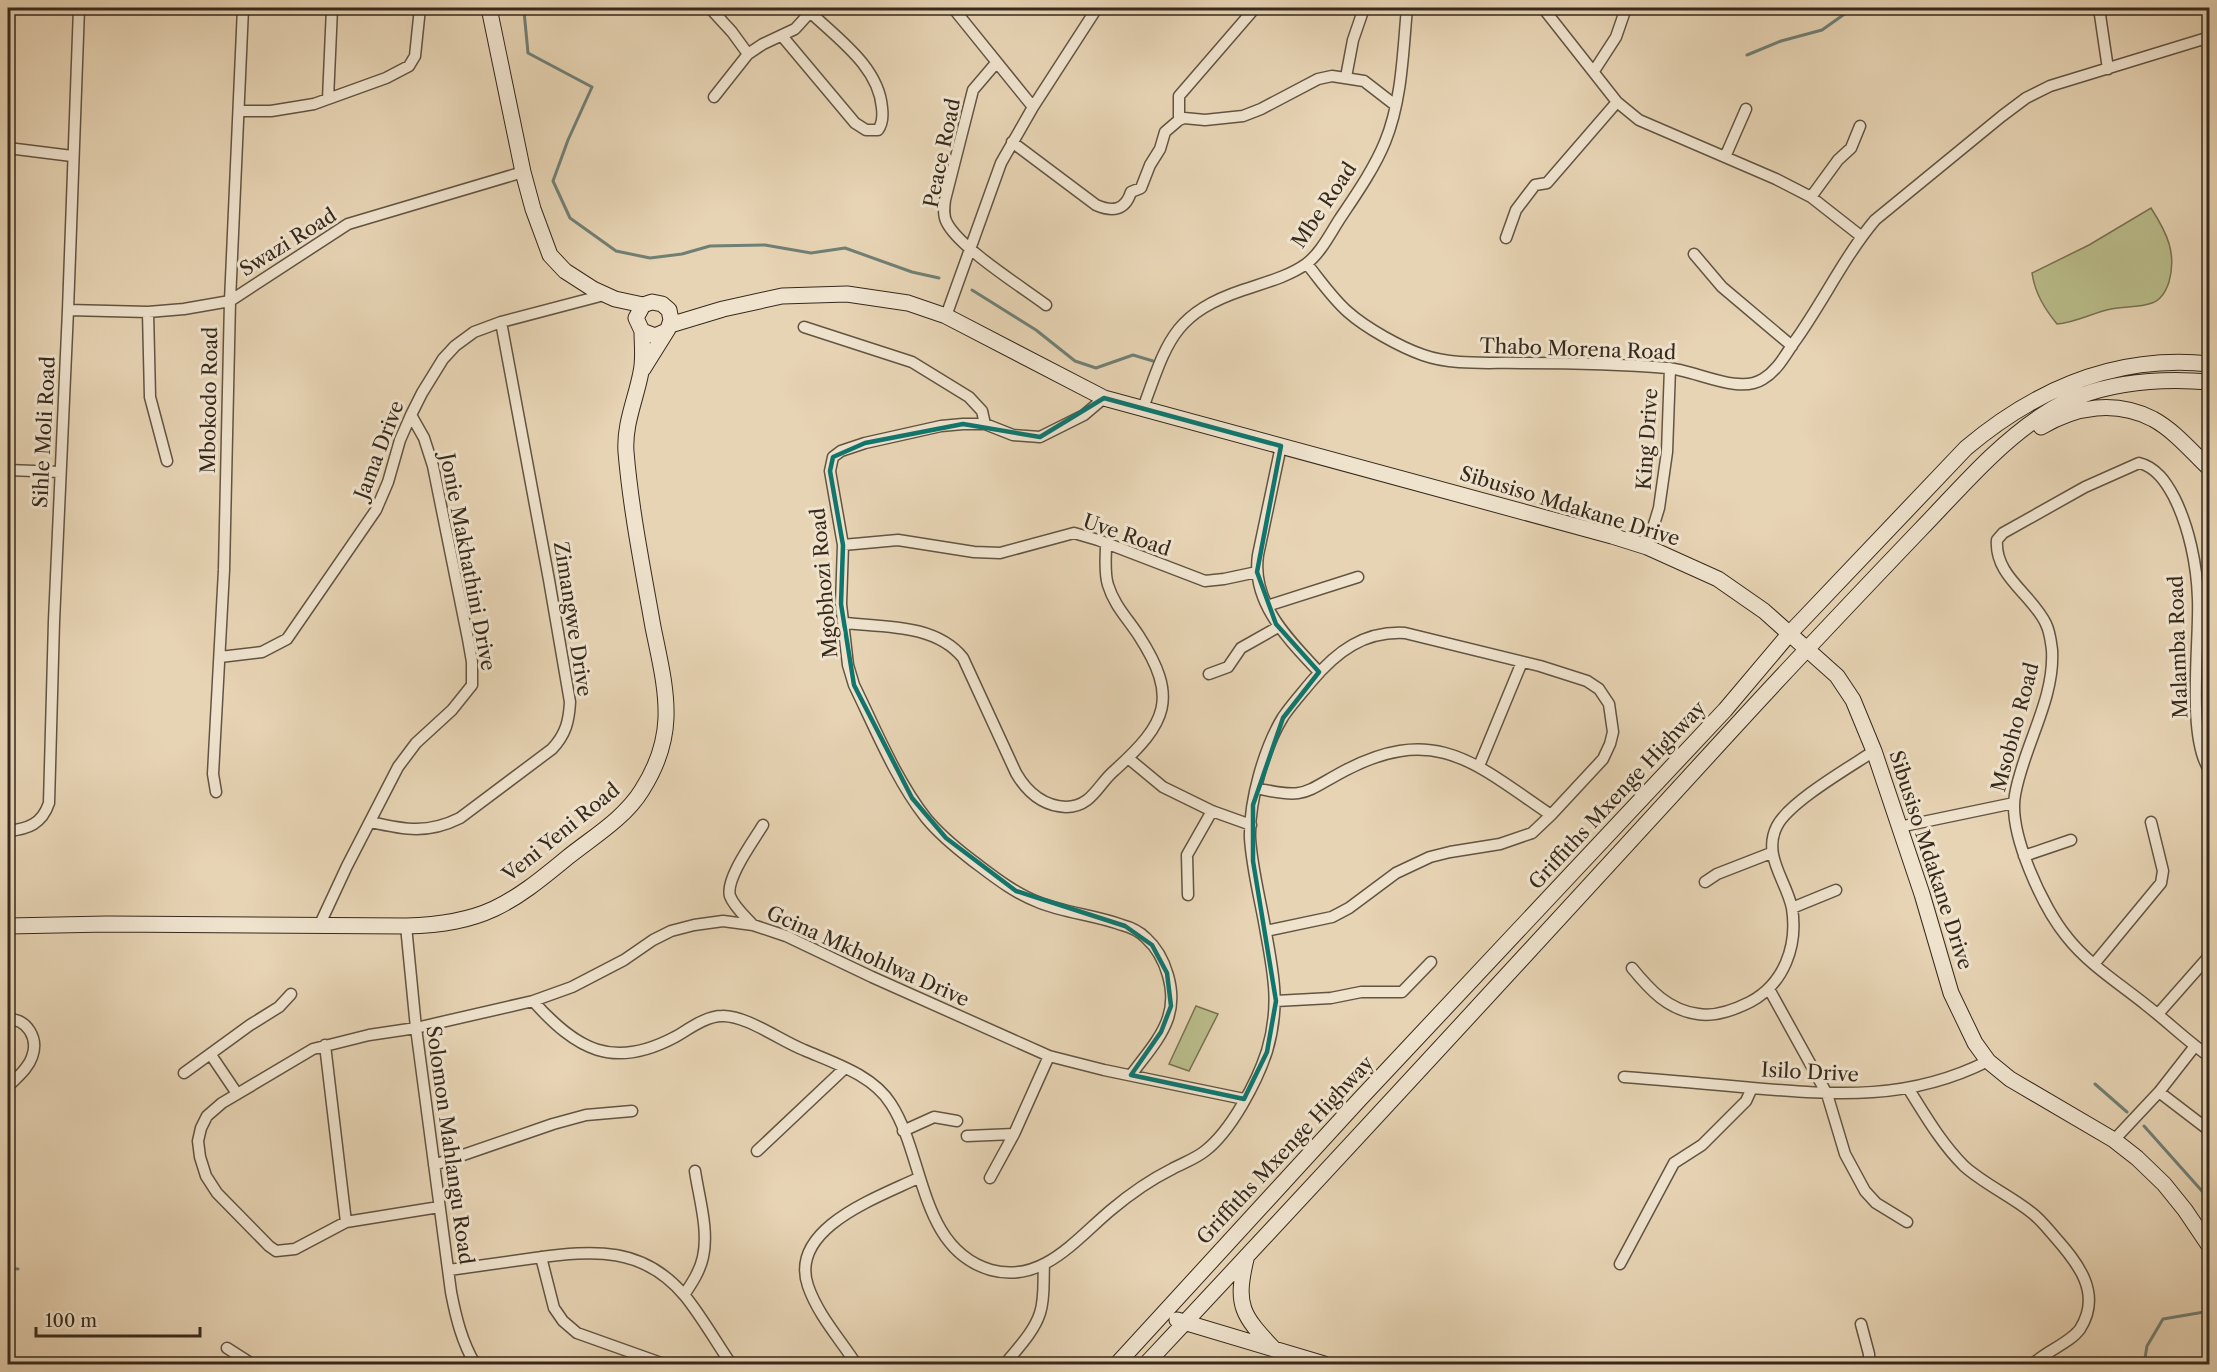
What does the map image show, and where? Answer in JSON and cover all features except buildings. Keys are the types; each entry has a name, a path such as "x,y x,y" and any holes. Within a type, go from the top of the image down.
{"street":[{"name":"Sihle Moli Road","path":"8,831 23,830 37,823 45,814 49,803 79,8"},
{"name":"Mbokodo Road","path":"216,792 213,774 220,657 230,301 243,8"},
{"path":"328,99 332,8"},
{"path":"239,111 297,108 386,78 409,66 413,62 417,47 420,8"},
{"path":"489,8 523,172 533,209 550,255 579,282 609,297 640,318 655,336 668,323 657,302 640,318"},
{"path":"710,8 748,54"},
{"path":"953,8 1033,107"},
{"path":"1085,8 1086,22"},
{"path":"946,316 1001,163 1033,107 1097,8"},
{"path":"1179,120 1179,96 1255,8"},
{"path":"1346,77 1353,40 1364,8"},
{"name":"Mbe Road","path":"1143,408 1175,332 1189,317 1225,296 1272,280 1307,264 1336,225 1388,136 1401,76 1407,8"},
{"path":"1543,8 1617,102 1639,120 1776,179 1811,197 1862,237"},
{"path":"1594,71 1616,37 1626,8"},
{"path":"2099,8 2108,69"},
{"path":"714,97 748,54 795,29 812,10 873,75 882,96 882,122 878,130 866,130 855,123 782,36"},
{"name":"Thabo Morena Road","path":"1307,264 1349,313 1404,347 1432,358 1466,362 1670,368 1737,385 1754,384 1773,372 1815,313 1875,220 2026,98 2050,86 2210,37"},
{"name":"Peace Road","path":"996,63 973,90 945,205 946,222 970,249 1046,305"},
{"path":"1012,142 1089,201 1103,208 1117,209 1126,204 1131,192 1141,188 1150,165 1160,149 1165,132 1184,118 1205,120 1243,116 1318,79 1332,76 1364,81 1395,105"},
{"path":"1506,238 1521,202 1534,185 1547,183 1617,102"},
{"path":"1725,157 1746,109"},
{"path":"1811,197 1838,160 1851,148 1860,126"},
{"path":"8,148 72,156"},
{"name":"Swazi Road","path":"68,310 148,312 184,309 230,301 348,224 523,172"},
{"path":"1694,254 1722,287 1792,345"},
{"name":"Sibusiso Mdakane Drive","path":"668,323 782,296 847,294 908,303 946,316 1104,398 1547,517 1647,547 1719,579 1807,648 1837,676 1853,700 1874,751 1951,993 1966,1027 1988,1061 2010,1079 2114,1140 2138,1158 2164,1184 2210,1247"},
{"name":"Jama Drive","path":"220,657 262,652 287,639 376,510 411,415 443,359 455,345 474,332 501,322 609,297"},
{"path":"148,312 150,397 167,461"},
{"name":"Veni Yeni Road","path":"640,318 641,372"},
{"name":"Zimangwe Drive","path":"371,822 420,830 444,826 460,818 552,749 562,739 569,719 570,702 501,322"},
{"name":"Veni Yeni Road","path":"8,926 320,924 406,926 453,922 478,916 502,906 531,888 624,813 641,792 655,767 663,744 665,726 664,689 626,450 629,418 641,372 668,323"},
{"path":"804,327 912,362 969,397 982,411 985,424"},
{"name":"Griffiths Mxenge Highway","path":"1117,1365 1367,1091 1725,711 1790,633 1966,448 1995,423 2028,402 2081,378 2144,364 2210,364"},
{"name":"King Drive","path":"1647,547 1659,508 1667,452 1670,368"},
{"name":"Griffiths Mxenge Highway","path":"1146,1365 1453,1035 1807,648 1990,458 2049,410 2079,396 2131,384 2164,381 2210,382"},
{"name":"Mgobhozi Road","path":"1104,398 1084,415 1040,437 1013,435 985,424 941,426 866,442 841,450 832,461 830,471 843,545 841,604 845,623 848,665 854,685 907,789 926,819 972,860 1016,891 1038,902 1125,926 1145,937 1167,973 1171,990 1171,1006 1161,1032 1131,1075"},
{"path":"1990,458 2052,420 2074,411 2106,406 2132,411 2154,420 2171,432 2210,469"},
{"name":"Jonie Makhathini Drive","path":"320,924 398,767 416,743 462,700 473,681 468,639 433,466 424,438 411,415"},
{"path":"1281,446 1258,555 1257,572 1267,606 1278,627 1319,672"},
{"name":"Malamba Road","path":"1997,552 1997,540 2003,532 2085,487 2139,463 2148,465 2158,473 2180,510 2187,531 2196,580 2198,599 2197,715 2204,759 2210,771"},
{"path":"8,470 60,472"},
{"name":"Uve Road","path":"843,545 898,540 981,553 1000,553 1074,533 1205,580 1224,579 1257,572"},
{"path":"845,623 922,632 952,647 967,666 1016,773 1026,789 1041,801 1065,807 1085,803 1128,758 1157,723 1163,709 1162,688 1150,655 1139,635 1119,610 1108,584 1106,544"},
{"name":"Msobho Road","path":"1997,552 2004,569 2047,624 2052,651 2049,684 2018,782 2014,803 2014,814 2024,856 2056,922 2076,948 2210,1057"},
{"path":"1267,606 1358,576"},
{"path":"1209,674 1228,667 1241,648 1278,627"},
{"path":"533,1001 561,1029 579,1042 619,1055 637,1053 662,1044 705,1021 721,1016 733,1017 860,1076 883,1094 892,1105 912,1153 918,1178 936,1220 950,1244 973,1262 989,1270 1012,1273 1034,1270 1055,1259 1144,1184 1206,1150 1234,1117 1267,1052 1276,1000 1253,861 1251,825 1256,788 1272,740 1283,718 1319,672 1346,648 1368,636 1387,632 1424,636 1522,662 1587,681 1599,689 1609,704 1612,719 1610,744 1603,759 1532,833 1500,844 1450,852 1409,866 1381,882 1349,908 1332,917 1266,931"},
{"path":"1479,766 1522,662"},
{"path":"1256,788 1280,794 1303,793 1372,757 1394,750 1443,751 1479,766 1551,815"},
{"path":"1632,968 1649,989 1667,1004 1688,1013 1708,1016 1739,1007 1769,989 1788,959 1794,937 1792,908 1771,853 1777,826 1795,805 1874,751"},
{"path":"1128,758 1163,787 1212,811 1251,825"},
{"path":"1899,826 2014,803"},
{"path":"1188,895 1187,855 1212,811"},
{"path":"2094,964 2161,883 2163,871 2151,822"},
{"path":"753,925 736,907 729,888 740,863 763,825"},
{"path":"2024,856 2071,840"},
{"path":"1705,882 1717,874 1771,853"},
{"path":"1792,908 1836,890"},
{"name":"Gcina Mkhohlwa Drive","path":"346,1222 295,1249 276,1251 269,1246 217,1193 206,1176 198,1141 207,1116 237,1092 262,1080 313,1049 533,1001 572,987 602,972 671,931 723,921 753,925 786,936 1049,1056 1244,1099"},
{"name":"Solomon Mahlangu Road","path":"406,926 416,1028 455,1315 475,1365"},
{"path":"2158,1014 2210,955"},
{"path":"1276,1000 1331,998 1361,992 1402,992 1431,962"},
{"path":"1769,989 1827,1094 1845,1154 1865,1191 1876,1203 1907,1222"},
{"path":"184,1073 279,1007 291,994"},
{"path":"8,1019 25,1023 31,1032 34,1045 33,1056 27,1067 8,1087"},
{"path":"325,1045 346,1222 439,1208"},
{"path":"2114,1140 2159,1092 2195,1047"},
{"path":"211,1055 237,1092"},
{"path":"990,1178 1014,1134 1049,1056"},
{"name":"Isilo Drive","path":"1624,1077 1827,1094 1863,1093 1908,1088 1962,1074 1988,1061"},
{"path":"757,1151 845,1068"},
{"path":"1620,1264 1674,1163 1702,1145 1746,1101 1752,1088"},
{"path":"1908,1088 1943,1142 1965,1167 2033,1214 2071,1254 2083,1272 2088,1305 2081,1328 2033,1365"},
{"path":"2159,1092 2210,1131"},
{"path":"434,1165 586,1115 632,1112"},
{"path":"903,1131 934,1117 957,1121"},
{"path":"967,1136 1014,1134"},
{"path":"684,1295 697,1275 704,1257 705,1232 695,1171"},
{"path":"856,1365 818,1308 808,1285 805,1274 810,1249 836,1219 918,1178"},
{"path":"449,1270 590,1252 612,1253 633,1258 660,1273 684,1295 731,1365"},
{"path":"1247,1256 1240,1291 1242,1305 1252,1327 1274,1349"},
{"path":"541,1257 554,1308 562,1321 577,1334 664,1365"},
{"path":"1005,1365 1040,1313 1044,1265"},
{"path":"1162,1315 1324,1365"},
{"path":"1862,1324 1869,1354 1869,1365"},
{"path":"227,1348 252,1365"}],"highlighted area":[{"path":"1104,398 1281,446 1257,572 1276,624 1319,672 1283,718 1253,805 1253,861 1276,1001 1267,1052 1255,1079 1244,1099 1131,1075 1161,1032 1171,1006 1167,973 1152,945 1125,926 1016,891 946,838 912,798 854,685 841,604 843,545 830,471 833,457 865,443 963,424 1040,437"}],"green space":[{"path":"2151,208 2162,226 2171,252 2171,272 2163,295 2147,305 2111,309 2057,324 2041,300 2032,273 2089,245"},
{"path":"1196,1006 1218,1014 1189,1071 1169,1064"}],"waterway":[{"path":"520,8 524,11 528,53 592,87 568,140 553,181 570,218 616,251 650,258 682,254 710,246 765,245 811,253 845,248 912,272 939,278"},
{"path":"1747,55 1781,41 1822,30 1853,8"},
{"path":"972,290 1036,330 1075,361 1096,368 1133,355 1153,361"},
{"path":"2095,1084 2127,1112"},
{"path":"2144,1126 2210,1200"},
{"path":"8,1268 18,1269"},
{"path":"2144,1364 2147,1346 2163,1319 2210,1311"}]}
